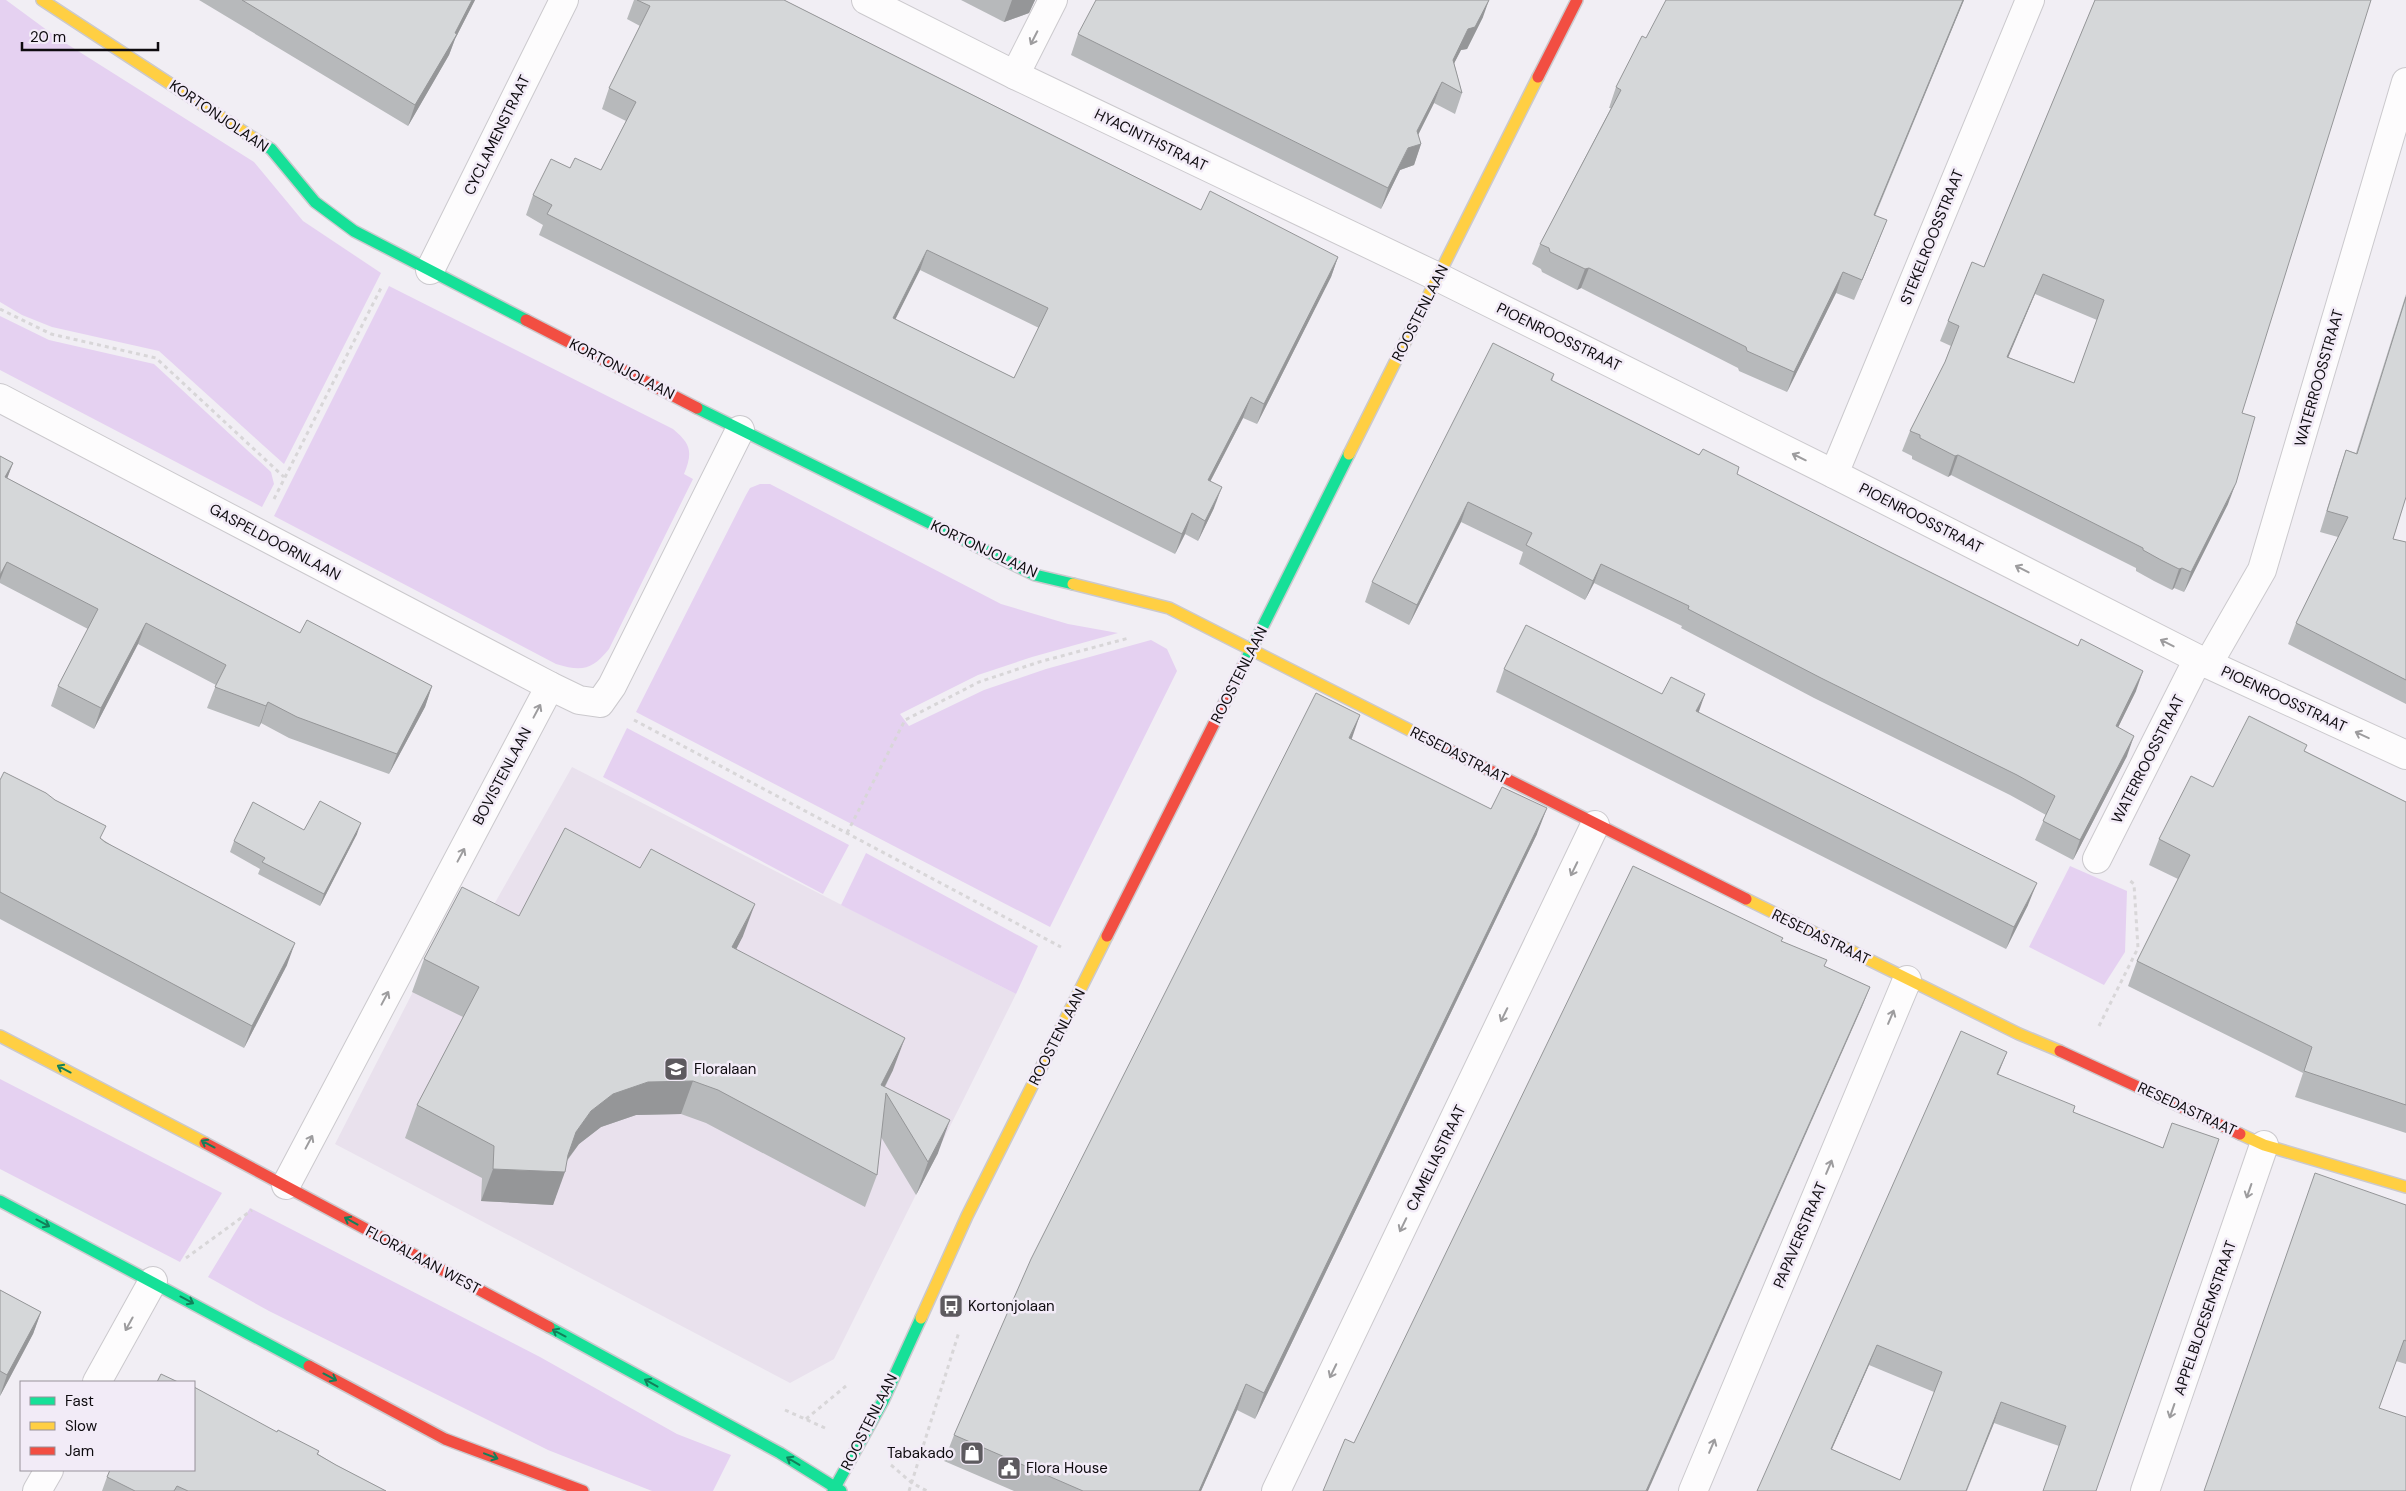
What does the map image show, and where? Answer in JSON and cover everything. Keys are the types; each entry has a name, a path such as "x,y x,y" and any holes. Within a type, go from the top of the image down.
{"street":[{"name":"KORTONJOLAAN","path":"42,0 271,149 315,202 354,231 740,430 1035,575 1169,608 1251,650"},
{"name":"CYCLAMENSTRAAT","path":"430,270 564,0"},
{"name":"HYACINTHSTRAAT","path":"866,0 1015,75 1438,277"},
{"path":"1015,75 1053,0"},
{"name":"ROOSTENLAAN","path":"836,1490 883,1401 968,1216 1577,0"},
{"name":"STEKELROOSSTRAAT","path":"1834,474 2030,0"},
{"name":"WATERROOSSTRAAT","path":"2097,859 2203,661 2262,570 2406,82"},
{"name":"PIOENROOSSTRAAT","path":"1438,277 1834,474 2203,661 2406,755"},
{"name":"GASPELDOORNLAAN","path":"0,398 550,686"},
{"path":"550,686 579,700 600,703 612,686 740,430"},
{"name":"RESEDASTRAAT","path":"1251,650 1595,825 2019,1034 2082,1060 2264,1145 2406,1187"},
{"name":"BOVISTENLAAN","path":"286,1185 550,686"},
{"name":"CAMELIASTRAAT","path":"1276,1491 1595,825"},
{"name":"PAPAVERSTRAAT","path":"1693,1491 1907,980"},
{"name":"FLORALAAN WEST","path":"0,1036 286,1185 780,1453 836,1490"},
{"name":"APPELBLOESEMSTRAAT","path":"2145,1491 2264,1145"},
{"path":"0,1201 153,1281 445,1439 583,1491"},
{"path":"98,1381 153,1281"},
{"path":"37,1491 47,1471"}],"path":[{"path":"256,533 399,253"},
{"path":"0,309 51,334 156,358 284,477"},
{"path":"847,833 905,720 979,682 1038,662 1130,638 1169,608"},
{"path":"600,703 1094,964"},
{"path":"2082,1060 2138,948 2134,884 2097,859"},
{"path":"153,1281 286,1185"},
{"path":"780,1453 807,1418 848,1384"}],"shaded area":[{"path":"0,0 6,0 59,39 254,162 303,221 381,273 284,464 159,351 52,327 22,315 0,302"},
{"path":"389,286 673,429 687,444 689,460 684,474 693,479 609,649 592,665 573,668 556,664 274,516"},
{"path":"0,316 49,340 154,364 271,472 274,484 262,507 0,370"},
{"path":"760,484 770,484 1001,604 1068,624 1118,633 1032,657 978,675 900,714 909,726 984,690 1046,669 1151,640 1167,649 1177,671 1050,927 636,712 746,495 750,488"},
{"path":"627,728 849,845 823,894 603,777"},
{"name":"Floralaan","path":"572,767 1016,994 834,1359 790,1383 335,1144 460,900 488,915"},
{"path":"866,853 1038,946 1016,994 841,905"},
{"path":"2070,866 2127,891 2125,952 2104,985 2029,947"},
{"path":"0,1079 222,1193 180,1262 0,1169"},
{"path":"250,1208 540,1357 677,1434 731,1455 713,1491 652,1491 548,1450 269,1311 208,1277"}],"building":[{"path":"242,0 472,0 455,33 457,34 415,105"},
{"path":"637,0 784,0 1201,210 1210,191 1338,257 1264,404 1251,397 1208,480 1222,487 1205,521 1192,513 1182,534 547,214 552,205 533,195 551,159 570,168 575,158 601,170 636,102 609,88 650,6","holes":["927,250 1048,308 1014,378 893,318"]},
{"path":"1096,0 1489,0 1475,27 1468,29 1453,60 1462,93 1442,82 1417,131 1421,144 1408,148 1388,188 1078,34"},
{"path":"1666,0 1963,0 1874,215 1887,220 1862,280 1843,272 1794,372 1747,351 1746,347 1589,268 1585,269 1550,252 1549,248 1540,244 1621,90 1616,87 1642,36 1646,38"},
{"path":"2095,0 2371,0 2242,413 2255,417 2236,483 2191,572 2182,568 2179,569 2161,560 2143,550 2143,548 1958,455 1955,456 1910,431 1945,362 1959,326 1948,321 1972,262 1984,267","holes":["2043,274 2104,300 2074,383 2007,357"]},
{"path":"2406,297 2406,497 2393,539 2406,542 2406,680 2296,623 2348,517 2327,511 2346,450 2357,454"},
{"path":"1493,343 1554,374 1551,380 1699,455 1703,449 1739,467 1737,474 1888,551 2078,646 2081,639 2143,671 2116,726 2134,736 2080,840 2043,821 2055,796 2017,775 1821,678 1688,609 1689,606 1601,564 1593,581 1526,545 1532,533 1468,502 1417,605 1372,582"},
{"path":"0,456 13,463 5,477 300,633 307,620 432,686 397,754 297,717 268,702 266,706 215,687 226,665 146,623 101,708 58,686 98,609 7,562 0,575"},
{"path":"1526,625 1662,694 1671,677 1705,694 1696,711 2037,883 2014,927 1504,669"},
{"path":"1316,693 1360,715 1349,738 1491,809 1502,787 1547,808 1264,1393 1246,1384 1199,1491 1083,1491 954,1435 1031,1259"},
{"path":"2249,716 2307,745 2304,751 2406,802 2406,1105 2304,1071 2312,1047 2137,961 2190,855 2159,839 2191,776 2213,787"},
{"path":"4,772 106,826 100,838 105,842 295,943 252,1026 0,892 0,780"},
{"path":"320,801 361,823 324,894 262,862 265,858 234,841 253,802 304,830"},
{"path":"565,828 640,868 651,849 755,904 732,947 905,1038 881,1085 950,1120 928,1162 886,1093 877,1175 718,1090 693,1081 648,1082 613,1094 591,1111 576,1132 568,1155 565,1172 493,1169 494,1146 417,1105 479,987 424,959 462,887 519,916"},
{"path":"1633,866 1783,938 1781,941 1827,960 1824,966 1870,987 1646,1491 1323,1491 1345,1439 1354,1443"},
{"path":"1961,1031 2007,1052 1997,1074 2075,1106 2073,1112 2163,1148 2172,1123 2219,1139 2096,1491 2043,1491 2066,1426 2001,1402 1966,1491 1757,1491","holes":["1877,1345 1942,1372 1900,1480 1831,1449"]},
{"path":"2315,1173 2406,1205 2406,1341 2404,1340 2379,1408 2406,1417 2406,1491 2204,1491"},
{"path":"0,1290 41,1312 7,1375 0,1371"},
{"path":"161,1374 176,1381 158,1381"},
{"path":"195,1388 277,1432 278,1430 319,1451 317,1454 386,1491 188,1491 177,1486 174,1491 135,1491 107,1477 110,1471 195,1471"}],"traffic: fast":[{"path":"264,145 271,149 315,202 354,231 526,320"},
{"path":"697,408 1035,575 1073,584"},
{"path":"1245,662 1349,454"},
{"path":"0,1201 309,1366"},
{"path":"833,1491 883,1401 921,1318"},
{"path":"549,1327 780,1453 841,1491"}],"traffic: slow":[{"path":"42,0 264,145"},
{"path":"1349,454 1538,77"},
{"path":"1073,584 1169,608 1443,747"},
{"path":"1746,899 2019,1034 2060,1051"},
{"path":"921,1318 967,1216 1107,936"},
{"path":"0,1036 205,1143"},
{"path":"2240,1134 2264,1145 2406,1187"}],"traffic: jam":[{"path":"1538,77 1577,0"},
{"path":"526,320 697,408"},
{"path":"1107,936 1245,662"},
{"path":"1443,747 1746,899"},
{"path":"2060,1051 2240,1134"},
{"path":"205,1143 549,1327"},
{"path":"309,1366 445,1439 583,1491"}],"place":[{"name":"Floralaan","path":"676,1069"},
{"name":"Kortonjolaan","path":"951,1306"},
{"name":"Tabakado","path":"972,1453"},
{"name":"Flora House","path":"1009,1468"}]}
